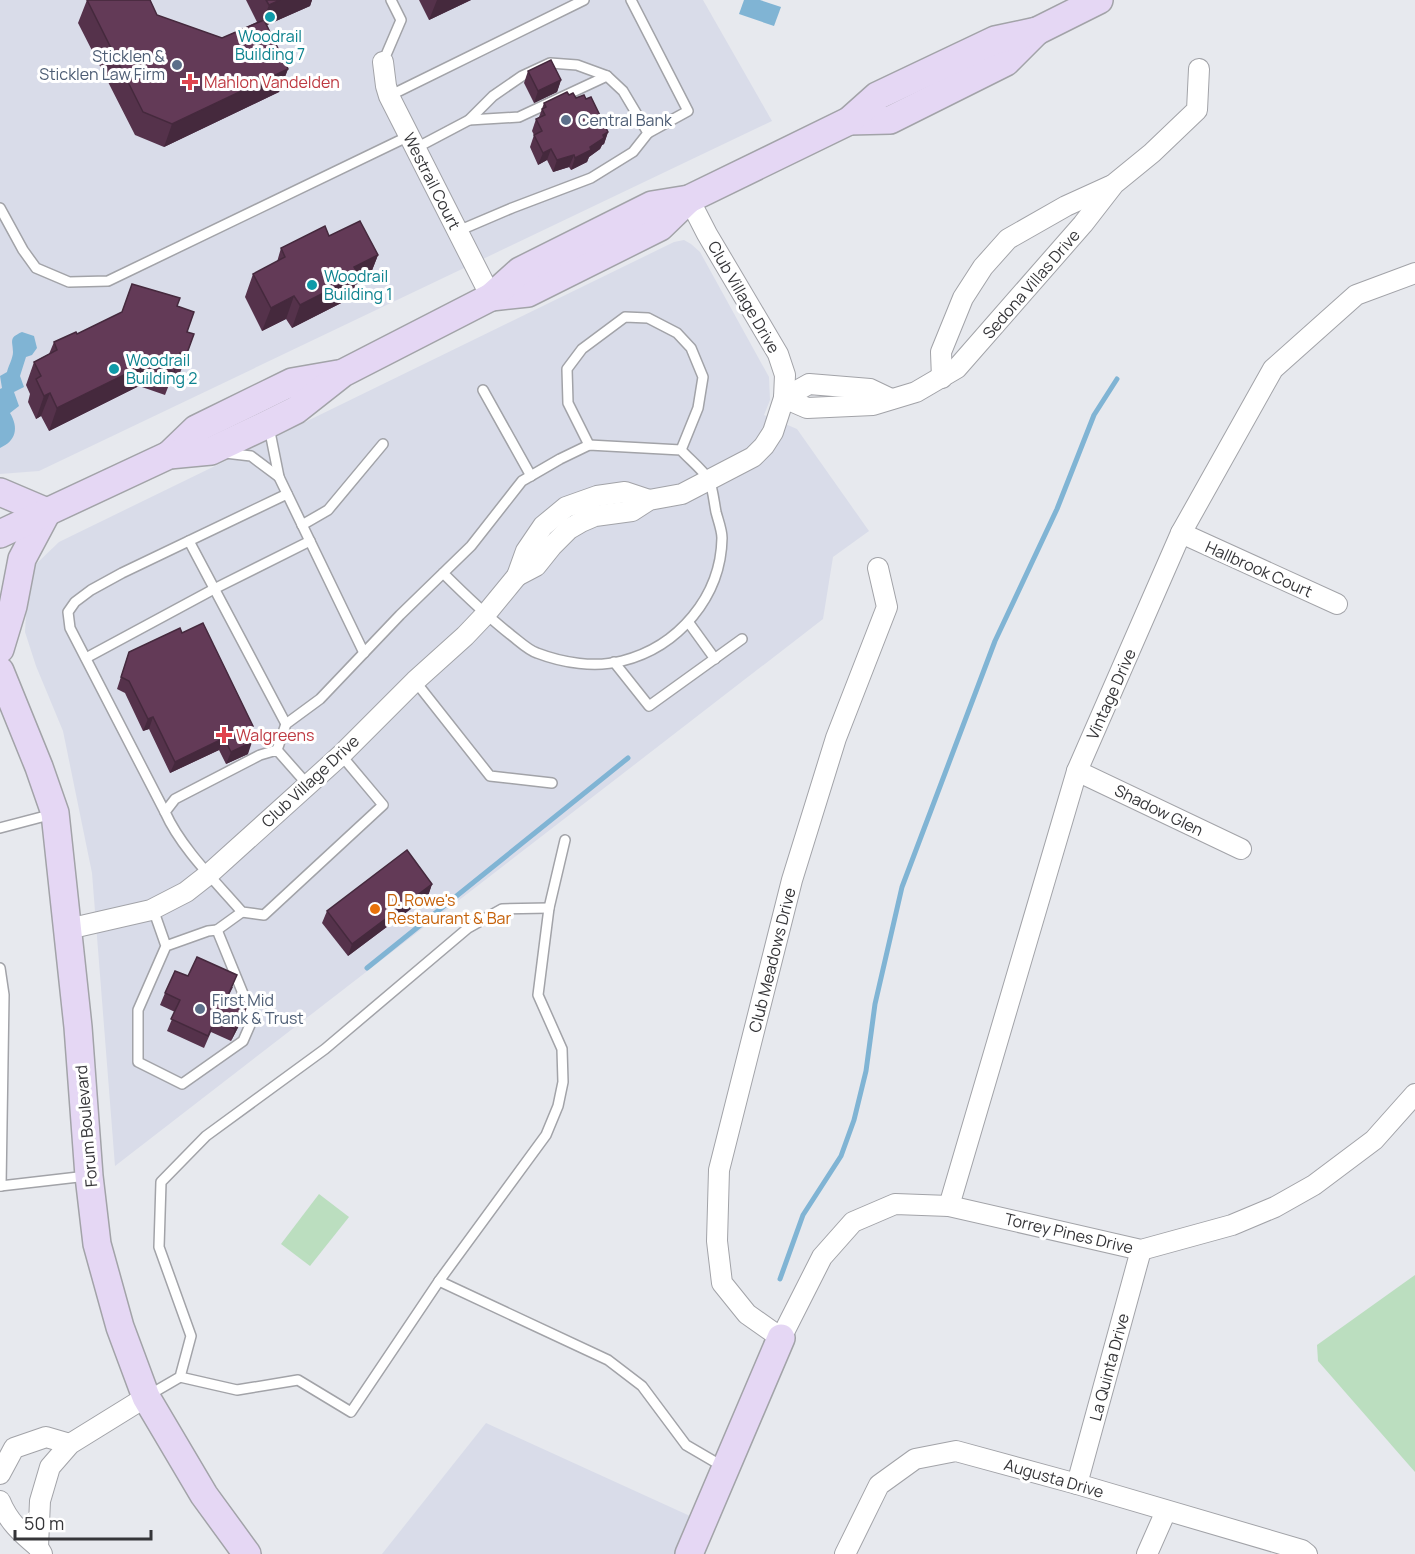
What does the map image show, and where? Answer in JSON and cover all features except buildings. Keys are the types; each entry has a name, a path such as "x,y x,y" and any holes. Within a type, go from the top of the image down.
{"main road":[{"path":"169,455 211,451 268,424 296,410 343,373 491,297 528,292 660,227 689,199 849,121 877,96 995,40 1037,32 1099,0"},
{"path":"0,534 169,455 196,429 292,382 343,373"},
{"path":"0,492 48,512"},
{"path":"0,649 13,606 22,559 48,512"},
{"name":"Forum Boulevard","path":"0,672 36,757 55,813 78,1027 89,1176 97,1244 120,1327 146,1396 204,1495 247,1554"},
{"path":"689,1554 781,1338"}],"street":[{"name":"Westrail Court","path":"383,62 389,96 491,297"},
{"name":"Sedona Villas Drive","path":"784,398 807,408 873,405 916,392 957,368 1026,291 1114,184 1152,153 1197,111 1199,69"},
{"name":"Sedona Villas Drive","path":"942,378 941,352 963,298 983,267 1008,240 1065,206 1114,184"},
{"name":"Club Village Drive","path":"68,929 153,909 186,892 209,874 340,755 485,615 517,576 526,551 543,526 566,507 597,496 625,492 649,500 682,494 753,457 764,446 774,432 784,398 785,375 778,354 707,234 689,199"},
{"name":"Vintage Drive","path":"949,1206 1077,771 1181,533 1273,369 1356,295 1415,273"},
{"name":"Hallbrook Court","path":"1181,533 1336,604"},
{"name":"Club Meadows Drive","path":"781,1338 747,1314 722,1283 717,1241 719,1170 792,880 836,738 887,607 878,568"},
{"name":"Shadow Glen","path":"1077,771 1241,849"},
{"name":"Torrey Pines Drive","path":"781,1338 822,1257 853,1222 895,1204 949,1206 1141,1250 1232,1225 1275,1207 1314,1185 1374,1140 1415,1094"},
{"name":"La Quinta Drive","path":"1077,1484 1141,1250"},
{"path":"40,1550 39,1501 50,1467 70,1444 146,1396"},
{"path":"0,1474 14,1448 46,1437 70,1444"},
{"name":"Augusta Drive","path":"845,1554 879,1485 915,1460 956,1451 1077,1484 1302,1550 1308,1554"},
{"path":"0,1501 15,1528 40,1550"},
{"path":"1147,1554 1166,1511"}],"lane":[{"path":"383,62 401,20 391,0"},
{"path":"389,96 584,0"},
{"path":"458,231 591,177 633,152 648,133 688,111 631,0"},
{"path":"469,120 492,96 522,76 550,63 577,64 607,76 623,91 648,133"},
{"path":"0,208 22,250 36,268 69,282 108,280 412,142 469,120 519,117 607,76"},
{"path":"589,445 568,403 567,369 582,350 625,317 648,318 677,333 691,348 703,377 698,408 681,450"},
{"path":"483,390 531,476"},
{"path":"268,424 279,477 364,653"},
{"path":"302,525 328,510 382,444"},
{"path":"277,750 286,724 320,699 364,653 443,573 471,546 522,481 589,445 681,450 709,480 722,537 713,584 689,623 668,640 644,654 601,664 557,660 534,652 485,615 443,573"},
{"path":"211,451 251,456 279,477"},
{"path":"287,494 122,573 75,602 68,612 69,628 165,812 182,839 242,912 264,915 383,805 340,755"},
{"path":"189,541 286,724"},
{"path":"86,658 214,588 310,541"},
{"path":"689,623 715,659"},
{"path":"614,662 649,706 742,639"},
{"path":"415,681 490,776 552,783"},
{"path":"165,812 175,799 260,755 277,750"},
{"path":"277,750 307,784"},
{"path":"0,828 55,813"},
{"path":"146,1396 180,1377 237,1390 298,1380 351,1412 439,1281 546,1135 558,1106 563,1082 561,1049 538,995 549,908 565,840"},
{"path":"180,1377 191,1336 159,1247 161,1182 207,1136 326,1049 468,928 502,909 549,908"},
{"path":"153,909 166,946 138,1011 138,1062 183,1084 243,1041 253,1018 217,930"},
{"path":"166,946 217,930 242,912"},
{"path":"0,968 4,995 1,1186 89,1176"},
{"path":"439,1281 608,1360 642,1386 686,1445 725,1468"}],"shaded area":[{"path":"0,0 703,0 772,121 39,471 0,474"},
{"path":"684,240 700,252 769,377 770,400 764,415 797,429 869,531 833,557 823,619 115,1166 92,873 63,731 36,666 25,632 28,579 34,566 59,542 674,242"},
{"path":"486,1423 690,1516 675,1554 382,1554"}],"green space":[{"path":"319,1194 349,1217 310,1266 281,1244"},
{"path":"1415,1275 1415,1472 1318,1361 1317,1345"}],"water":[{"path":"744,0 760,0 781,7 774,26 739,14"},
{"path":"22,332 34,336 37,348 32,355 26,357 20,376 24,387 14,392 19,406 10,413 15,429 13,438 0,448 0,389 2,388 0,376 7,372 13,352 13,338"}],"waterway":[{"path":"780,1279 803,1215 841,1156 854,1120 866,1071 875,1004 902,887 995,641 1057,509 1094,415 1117,379"},
{"path":"367,968 628,758"}],"place":[{"name":"Woodrail Building 7","path":"270,17"},
{"name":"Sticklen & Sticklen Law Firm","path":"177,65"},
{"name":"Mahlon Vandelden","path":"190,82"},
{"name":"Central Bank","path":"566,120"},
{"name":"Woodrail Building 1","path":"312,285"},
{"name":"Woodrail Building 2","path":"114,369"},
{"name":"Walgreens","path":"224,735"},
{"name":"D. Rowe's Restaurant & Bar","path":"375,909"},
{"name":"First Mid Bank & Trust","path":"200,1009"}]}
